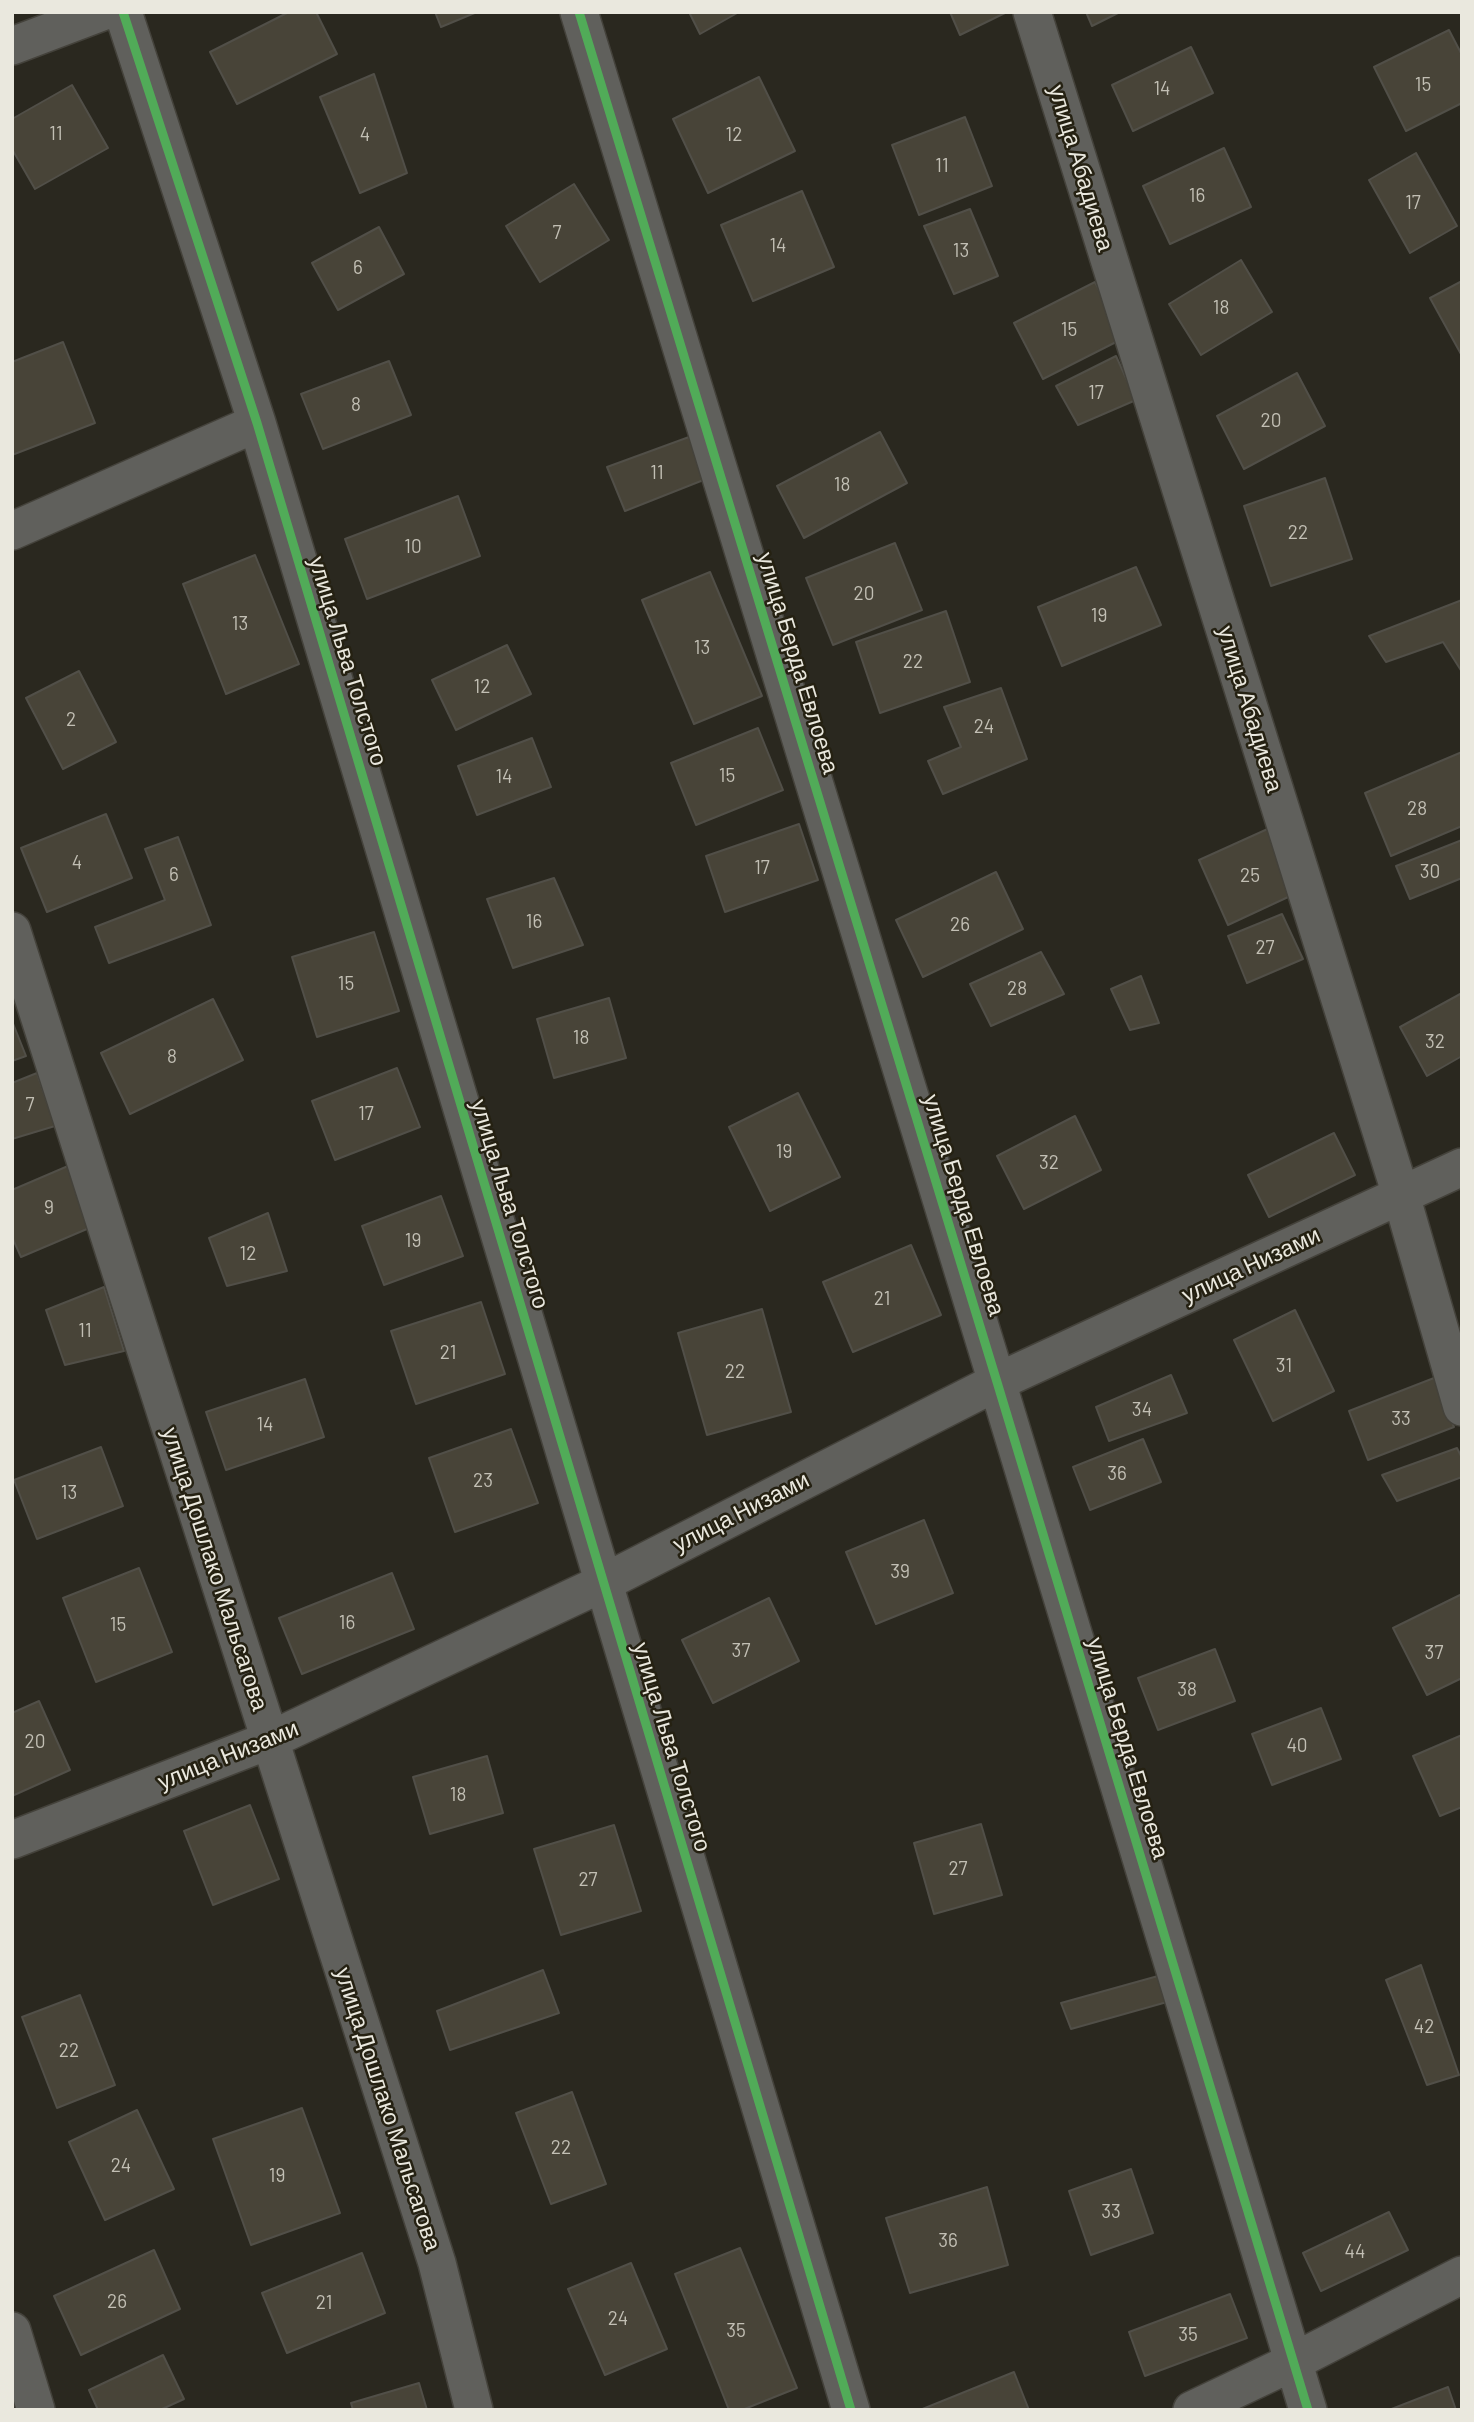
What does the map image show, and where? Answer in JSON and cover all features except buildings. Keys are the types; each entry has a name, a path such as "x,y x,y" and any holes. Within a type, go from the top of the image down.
{"street":[{"path":"12,46 102,12"},
{"name":"улица Льва Толстого","path":"123,12 257,423 851,2410"},
{"name":"улица Берда Евлоева","path":"579,12 1308,2410"},
{"name":"улица Абадиева","path":"1032,12 1401,1195 1462,1407"},
{"path":"12,531 257,423"},
{"name":"улица Дошлако Мальсагова","path":"12,931 437,2263 474,2410"},
{"name":"улица Низами","path":"12,1840 270,1740 603,1583 997,1382 1462,1167"},
{"path":"1192,2410 1293,2362 1462,2275"},
{"path":"12,2331 36,2410"}],"cycle path":[{"path":"123,12 257,423 851,2410"},
{"path":"579,12 1308,2410"}]}
